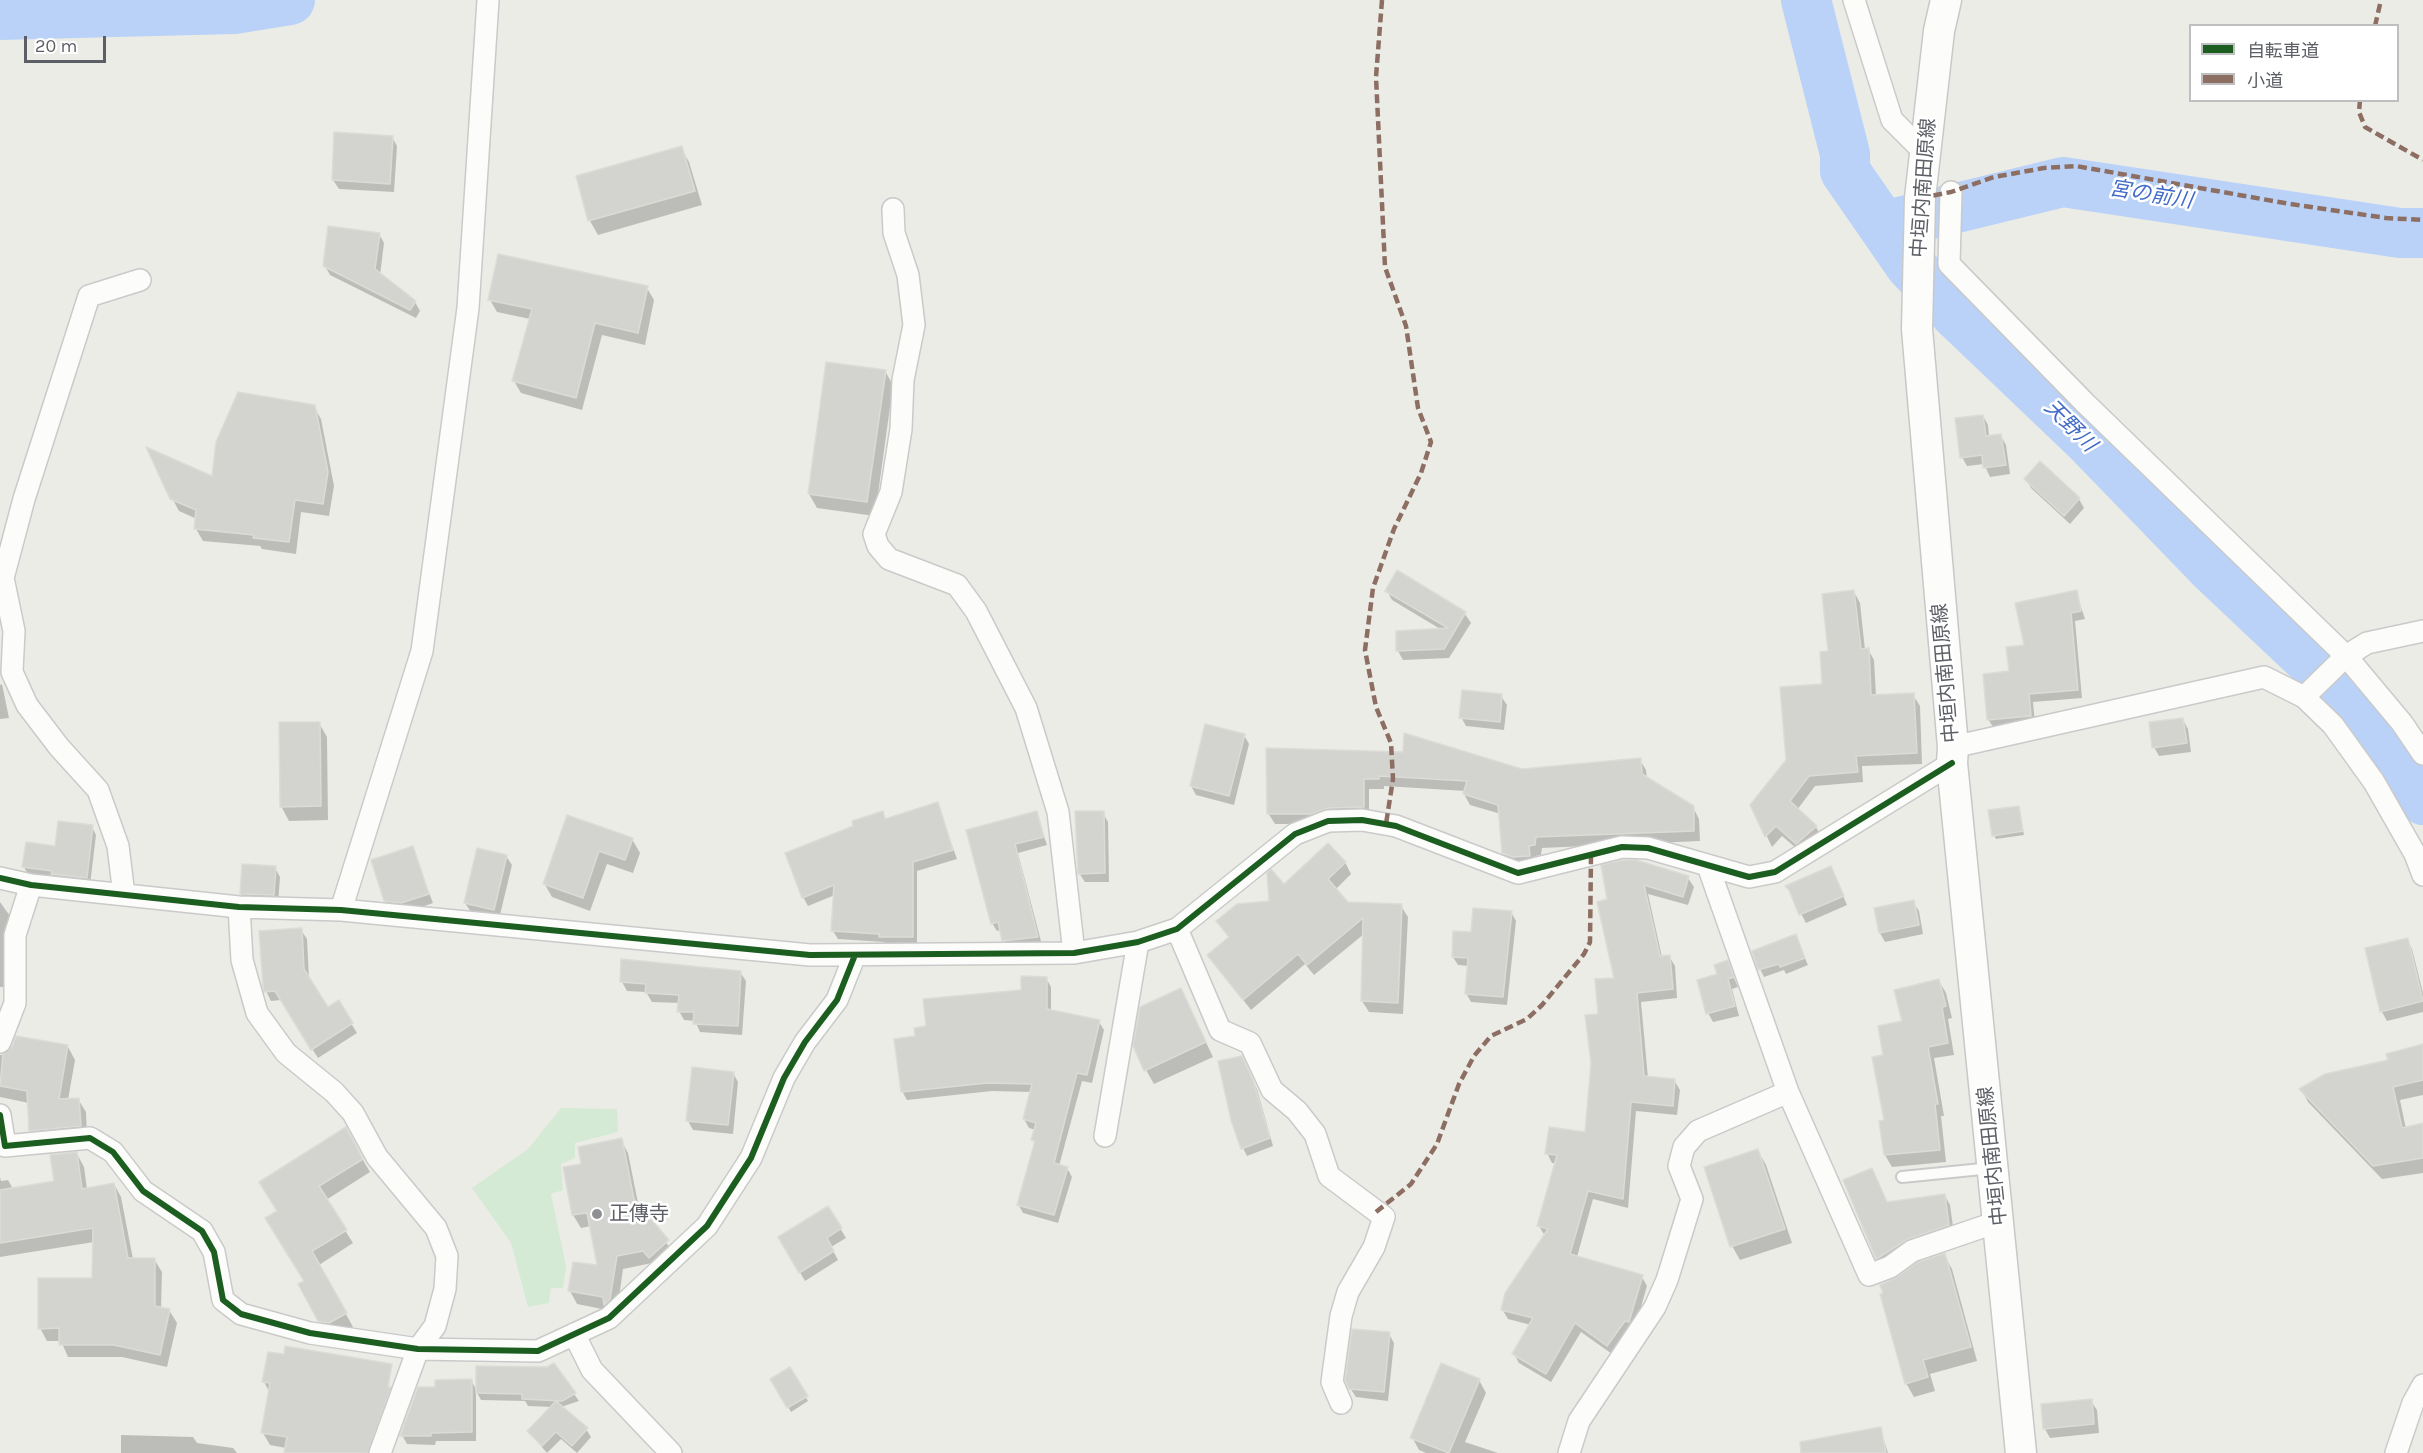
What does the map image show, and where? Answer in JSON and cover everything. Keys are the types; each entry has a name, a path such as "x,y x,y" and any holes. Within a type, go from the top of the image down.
{"main road":[{"name":"中垣内南田原線","path":"1946,0 1939,31 1924,152 1917,329 1953,755 2021,1453"}],"street":[{"path":"342,910 422,651 468,308 488,0"},
{"path":"1854,0 1892,120 1924,152"},
{"path":"1951,192 1949,264 2084,402 2346,656 2402,723 2423,754"},
{"path":"893,209 894,233 908,275 914,325 903,380 901,429 891,492 874,534 878,546 889,558 957,585 976,611 1026,708 1058,812 1074,953"},
{"path":"124,895 118,846 98,790 59,747 27,705 12,672 14,631 3,578 24,499 89,296 140,280"},
{"path":"2304,697 2346,656 2367,643 2423,631"},
{"path":"0,879 31,885 238,907 342,910 810,955 1074,953 1138,942 1177,929 1295,834 1328,821 1362,820 1396,826 1518,873 1622,847 1648,848 1749,878 1775,872 1953,755 2264,677 2304,697 2333,725 2374,782 2415,854 2423,874"},
{"path":"1708,866 1788,1092 1869,1275 1890,1267 1912,1251 2000,1221"},
{"path":"0,1042 15,1003 15,935 31,885"},
{"path":"238,907 242,960 257,1013 286,1053 334,1092 353,1113 377,1157 436,1228 447,1256 445,1290 435,1326 418,1349 380,1453"},
{"path":"1177,929 1220,1030 1250,1043 1272,1090 1297,1111 1315,1134 1329,1176 1384,1217 1374,1246 1348,1292 1341,1316 1332,1382 1341,1403"},
{"path":"1106,1136 1138,942"},
{"path":"0,1115 5,1146 90,1138 112,1152 143,1191 202,1231 214,1252 223,1300 241,1314 310,1333 418,1349 538,1351 609,1318 707,1226 752,1158 784,1078 805,1042 837,1000 855,955"},
{"path":"1569,1453 1580,1421 1655,1307 1667,1280 1692,1199 1679,1166 1684,1147 1698,1131 1788,1092"},
{"path":"574,1334 592,1370 671,1453"},
{"path":"2396,1453 2414,1402 2423,1385"}],"lane":[{"path":"1902,1176 1994,1168"}],"green space":[{"path":"561,1108 617,1109 618,1132 575,1143 575,1158 561,1164 563,1190 551,1194 566,1266 563,1288 551,1288 549,1303 528,1307 511,1243 472,1188 528,1149"}],"building":[{"path":"334,132 393,136 390,184 332,180"},
{"path":"682,146 695,191 588,221 576,176"},
{"path":"328,226 380,233 375,269 416,301 410,310 323,266"},
{"path":"498,254 648,286 638,333 595,323 576,398 512,381 532,309 488,300"},
{"path":"826,362 886,370 867,502 808,494"},
{"path":"238,392 315,405 328,472 323,504 295,500 289,542 253,538 254,535 194,529 196,510 170,499 146,447 212,476 216,442"},
{"path":"1983,415 1986,436 2001,434 2006,465 1983,468 1982,455 1960,458 1955,418"},
{"path":"2040,461 2080,498 2064,516 2024,479"},
{"path":"1397,570 1466,612 1444,649 1396,651 1396,631 1448,628 1385,591"},
{"path":"1854,590 1861,649 1869,648 1871,695 1914,693 1917,753 1856,756 1858,772 1809,776 1790,801 1817,826 1796,844 1776,826 1765,837 1750,805 1786,760 1780,687 1822,684 1820,652 1828,651 1822,594"},
{"path":"2077,590 2081,611 2071,613 2078,690 2029,694 2031,716 1987,720 1983,674 2009,671 2006,647 2024,645 2015,603"},
{"path":"1462,690 1502,694 1500,722 1459,718"},
{"path":"2183,718 2187,743 2152,748 2149,722"},
{"path":"279,722 320,722 321,806 280,807"},
{"path":"1205,724 1245,734 1229,796 1190,786"},
{"path":"1404,733 1522,769 1641,758 1642,774 1694,806 1694,831 1536,837 1535,845 1529,846 1530,856 1513,857 1502,853 1498,805 1463,794 1467,781 1379,776 1379,779 1364,779 1364,807 1328,808 1312,814 1267,814 1266,748 1403,752"},
{"path":"938,802 953,850 913,862 913,937 879,937 879,934 831,931 834,885 802,898 785,853 853,826 852,821 883,811 885,819"},
{"path":"2019,806 2023,831 1992,836 1988,810"},
{"path":"1037,811 1044,837 1015,844 1038,937 1002,941 998,922 991,924 966,830"},
{"path":"1075,811 1104,811 1105,873 1078,874"},
{"path":"567,815 633,838 625,860 599,851 583,898 543,884"},
{"path":"58,821 93,825 87,878 51,874 52,871 22,867 26,842 55,846"},
{"path":"1328,843 1346,862 1328,879 1348,902 1402,904 1398,1003 1361,1001 1363,918 1307,965 1298,954 1243,1000 1207,955 1229,937 1216,921 1237,904 1269,901 1267,873 1271,869 1284,884"},
{"path":"413,846 429,894 401,903 384,901 371,860"},
{"path":"477,848 507,855 494,910 464,903"},
{"path":"1623,860 1636,860 1689,876 1683,897 1644,885 1660,956 1670,955 1673,989 1637,993 1644,1076 1675,1079 1673,1106 1631,1102 1623,1199 1588,1191 1570,1254 1643,1275 1629,1322 1625,1321 1607,1346 1575,1323 1546,1374 1512,1354 1533,1318 1501,1310 1505,1293 1548,1229 1537,1226 1557,1155 1545,1154 1549,1127 1585,1132 1591,1063 1585,1015 1598,1014 1595,979 1614,978 1597,902 1607,899 1601,865"},
{"path":"242,864 276,866 274,895 240,894"},
{"path":"1831,866 1844,896 1799,915 1789,890 1785,886"},
{"path":"1914,900 1919,925 1879,933 1874,908"},
{"path":"1473,908 1512,911 1503,997 1465,994 1468,958 1452,957 1453,931 1471,932"},
{"path":"302,928 304,969 328,1007 339,1000 353,1023 311,1050 275,991 264,992 263,986 259,931"},
{"path":"1796,934 1805,958 1780,967 1779,964 1758,970 1752,951"},
{"path":"2408,938 2423,1001 2380,1012 2365,948"},
{"path":"621,959 741,971 738,1026 693,1024 694,1012 677,1012 679,995 645,993 646,984 620,982"},
{"path":"1728,960 1734,977 1728,979 1735,1006 1706,1014 1697,980 1717,974 1714,965"},
{"path":"1021,976 1047,977 1047,1009 1100,1020 1087,1075 1077,1073 1054,1163 1068,1167 1054,1215 1017,1205 1035,1141 1031,1140 1036,1123 1023,1119 1032,1084 987,1083 901,1092 894,1039 915,1036 914,1028 926,1026 923,999 1021,990"},
{"path":"1939,979 1946,1006 1942,1007 1948,1043 1928,1047 1938,1104 1935,1104 1940,1150 1884,1155 1879,1121 1884,1120 1872,1057 1883,1055 1878,1026 1902,1021 1894,990"},
{"path":"1181,988 1206,1042 1144,1071 1133,1046 1140,1007"},
{"path":"16,1036 68,1045 59,1099 79,1098 81,1126 29,1131 27,1091 0,1086 3,1054 12,1047"},
{"path":"2423,1044 2423,1080 2393,1087 2402,1128 2423,1123 2423,1158 2373,1166 2299,1089 2325,1074 2388,1060 2386,1054"},
{"path":"1242,1056 1253,1080 1270,1138 1241,1149 1231,1120 1218,1061"},
{"path":"692,1067 734,1072 728,1125 686,1121"},
{"path":"346,1127 363,1159 319,1186 347,1230 312,1251 347,1313 329,1323 318,1321 298,1284 304,1281 265,1218 277,1211 259,1182"},
{"path":"622,1138 634,1199 669,1240 649,1258 643,1251 617,1256 610,1299 604,1305 603,1297 568,1291 573,1262 597,1265 587,1213 572,1215 563,1167 581,1164 578,1147"},
{"path":"1758,1149 1785,1229 1730,1247 1704,1167"},
{"path":"77,1152 82,1189 114,1183 128,1258 155,1258 155,1306 170,1309 160,1355 114,1345 59,1345 59,1328 38,1329 38,1278 92,1278 93,1228 0,1243 0,1190 54,1181 50,1155"},
{"path":"1872,1168 1887,1202 1945,1194 1949,1225 1908,1239 1876,1259 1843,1180"},
{"path":"828,1206 842,1228 827,1238 834,1251 799,1273 778,1237"},
{"path":"1945,1253 1971,1347 1923,1360 1928,1377 1905,1384 1880,1294 1883,1293 1880,1285 1897,1277 1918,1262"},
{"path":"1352,1329 1390,1332 1384,1392 1349,1389 1345,1380"},
{"path":"285,1346 392,1364 388,1387 391,1387 368,1453 284,1453 287,1437 261,1433 270,1383 262,1382 268,1352 284,1354"},
{"path":"554,1363 576,1393 562,1401 522,1399 522,1394 476,1393 476,1366 547,1367"},
{"path":"1441,1363 1480,1379 1449,1453 1410,1438"},
{"path":"790,1367 808,1396 787,1408 770,1379"},
{"path":"472,1379 472,1432 400,1436 418,1387 435,1387 435,1380"},
{"path":"2092,1399 2094,1424 2043,1429 2041,1404"},
{"path":"556,1401 588,1428 572,1446 556,1432 542,1446 527,1431"},
{"path":"1881,1427 1886,1453 1801,1453 1800,1442"}],"waterway":[{"name":"天野川","path":"0,15 234,9 290,0"},
{"name":"天野川","path":"1806,0 1845,154 1845,171 1910,265 1959,317 2090,442 2213,569 2338,687 2381,735 2423,800"},
{"name":"宮の前川","path":"1883,226 2063,182 2400,233 2423,233"}],"marked path":[{"path":"1382,0 1376,77 1385,267 1406,326 1418,408 1431,442 1421,473 1394,529 1373,588 1365,650 1376,707 1391,743 1393,779 1386,824"},
{"path":"2375,24 2381,0"},
{"path":"2360,102 2359,112 2365,127 2423,160"},
{"path":"1920,198 1951,192 1994,177 2044,168 2076,166 2290,204 2386,218 2423,220"},
{"path":"1376,1212 1411,1184 1437,1144 1459,1084 1474,1056 1491,1036 1527,1019 1542,1005 1584,954 1590,942 1591,855"}],"cycle path":[{"path":"0,878 31,885 239,907 341,910 810,955 1074,953 1138,942 1177,929 1295,834 1328,821 1362,820 1396,826 1518,873 1622,847 1648,848 1749,877 1775,872 1952,763"},
{"path":"0,1115 5,1146 90,1138 113,1152 143,1191 202,1231 214,1252 223,1300 241,1314 310,1333 418,1349 538,1351 609,1318 707,1226 751,1158 784,1078 805,1042 837,1000 855,955"}],"place":[{"name":"正傳寺","path":"597,1214"}]}
